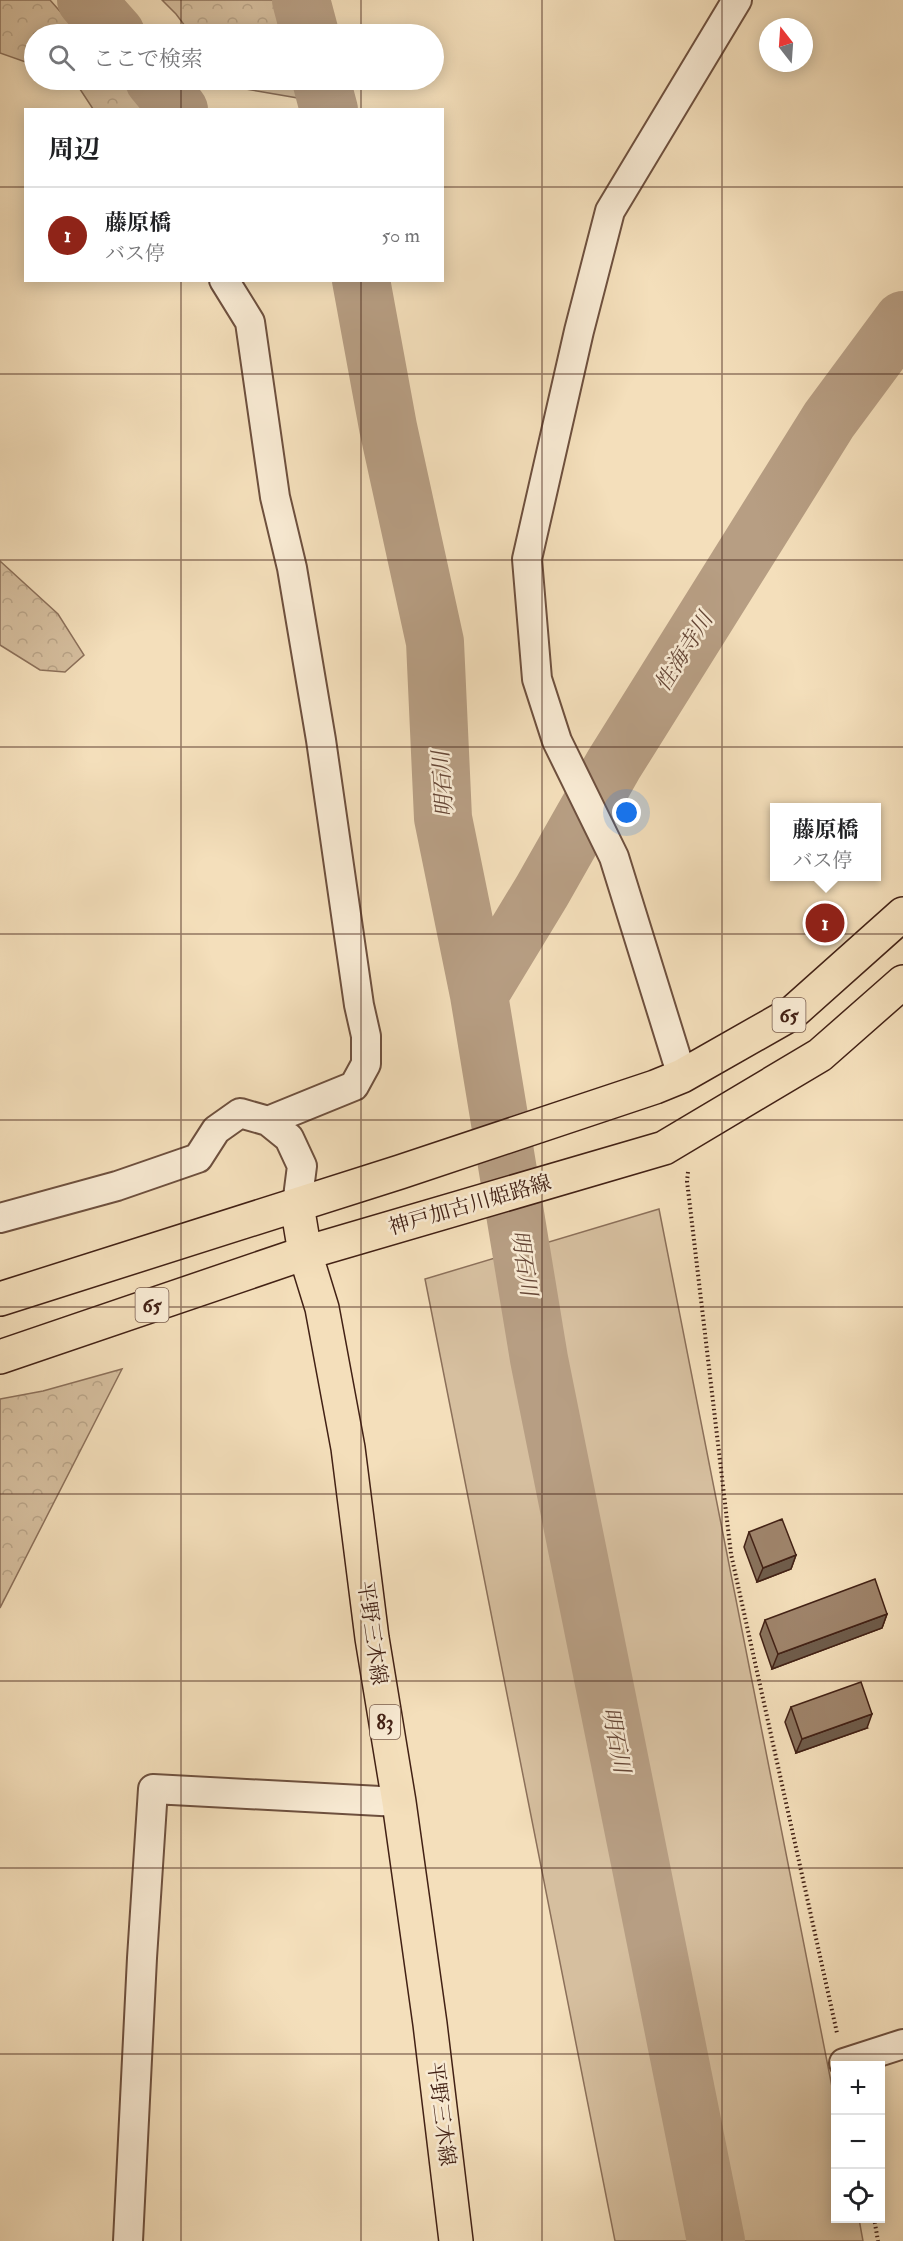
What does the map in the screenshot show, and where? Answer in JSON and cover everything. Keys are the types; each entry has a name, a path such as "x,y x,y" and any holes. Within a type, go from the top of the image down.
{"main road":[{"name":"65","path":"0,1299 400,1172 669,1082 791,1014 903,914"},
{"name":"神戸加古川姫路線","path":"0,1357 305,1253 664,1148 820,1055 903,982"},
{"name":"平野三木線","path":"297,1205 305,1253 322,1308 348,1448 372,1638 399,1802 430,2024 456,2241"}],"street":[{"path":"669,1082 614,857 557,741 537,679 527,559 609,211 736,0"},
{"path":"225,282 250,322 275,497 298,602 321,740 359,1005 366,1036 366,1064 354,1086 268,1121"},
{"path":"0,1218 117,1186 198,1158 216,1130 240,1113 268,1121 289,1138 302,1166 297,1205"},
{"path":"128,2241 153,1789 399,1802"},
{"path":"850,2061 903,2044"}],"path":[{"path":"693,1130 687,1181 731,1554 844,2061"},
{"path":"875,2223 878,2241"}],"green space":[{"path":"0,0 50,0 71,24 24,24 24,61 0,53"},
{"path":"162,0 275,0 281,24 184,24"},
{"path":"81,90 129,90 145,108 92,108"},
{"path":"251,90 296,90 298,98"},
{"path":"0,561 58,614 84,655 65,672 40,670 0,645"},
{"path":"659,1209 831,2082 831,2223 860,2223 863,2241 615,2241 425,1279"},
{"path":"122,1369 0,1608 0,1399 43,1391"}],"building":[{"path":"782,1519 796,1555 763,1568 749,1532"},
{"path":"875,1579 887,1614 778,1654 765,1620"},
{"path":"861,1682 872,1714 802,1739 791,1707"}],"waterway":[{"path":"86,0 107,24"},
{"name":"明石川","path":"301,0 307,24"},
{"path":"162,90 177,108"},
{"name":"明石川","path":"324,90 328,108"},
{"name":"明石川","path":"361,282 388,427 435,642 443,818 479,995 539,1359 716,2241"},
{"name":"性海寺川","path":"479,995 542,891 614,764 829,420 903,320"}],"place":[{"name":"藤原橋","path":"825,923"}]}
